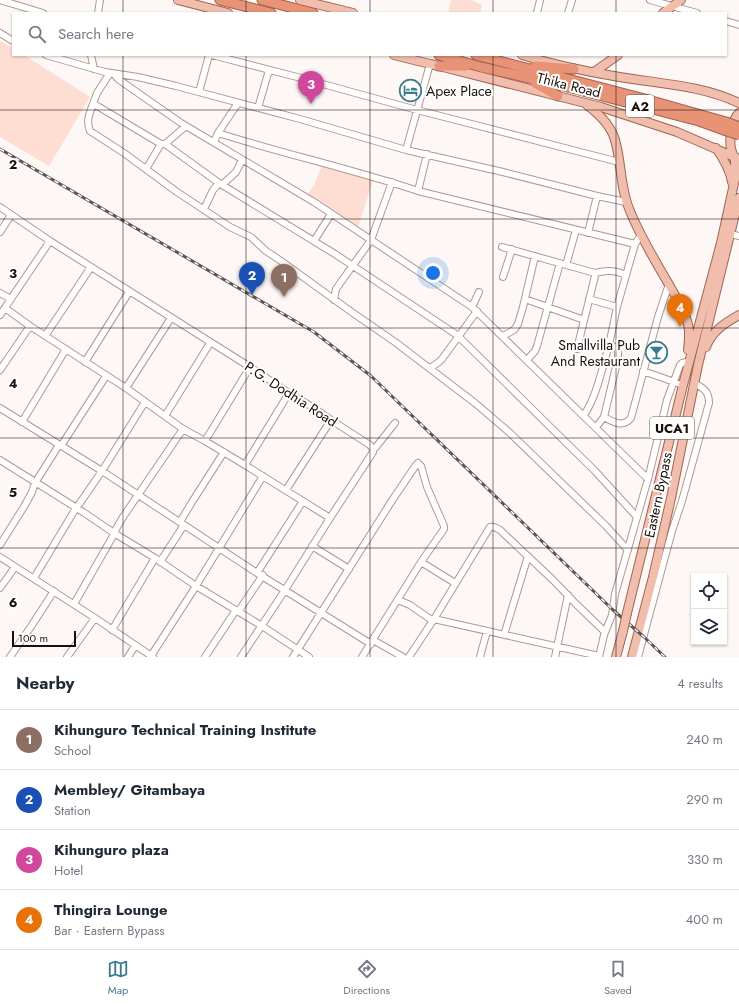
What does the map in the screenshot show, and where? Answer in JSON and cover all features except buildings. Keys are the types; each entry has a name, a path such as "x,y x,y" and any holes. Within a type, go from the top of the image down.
{"highway":[{"path":"220,0 267,12"},
{"path":"262,0 309,12"},
{"name":"Thika Road","path":"442,56 528,79 556,80 641,98 739,126"},
{"name":"Thika Road","path":"480,56 519,66 556,80 699,121 739,136"},
{"path":"439,66 481,67"},
{"path":"519,66 574,69"},
{"path":"528,79 558,96"}],"main road":[{"path":"178,0 224,12"},
{"path":"300,0 319,2 345,12"},
{"path":"663,12 680,0"},
{"name":"Thika Road","path":"398,56 601,107 677,132 736,157"},
{"name":"Thika Road","path":"528,56 574,69 710,91 739,103"},
{"path":"594,72 617,56"},
{"path":"727,98 739,96"},
{"path":"584,103 598,114 610,129 615,139 626,202 641,236 688,320 690,330 687,371"},
{"path":"736,157 730,149 730,140 735,118 739,113"},
{"path":"716,148 729,171 733,190"},
{"name":"UCA1","path":"733,190 736,157"},
{"name":"Eastern Bypass","path":"616,657 683,385 721,243 733,190"},
{"name":"Eastern Bypass","path":"632,657 658,555 698,365 739,198"},
{"path":"698,365 713,333 739,315"}],"street":[{"path":"0,0 9,1 40,12"},
{"path":"98,12 100,0"},
{"path":"537,12 540,0"},
{"path":"568,12 572,0"},
{"path":"650,0 693,12"},
{"path":"727,21 739,25"},
{"path":"0,33 12,40"},
{"path":"49,56 112,74 128,76 199,92 323,125 406,150 626,202"},
{"path":"91,56 94,69"},
{"path":"199,92 209,56"},
{"path":"216,56 619,162"},
{"path":"406,150 430,64"},
{"path":"258,108 269,70"},
{"path":"112,74 186,126 290,187 475,309 648,478"},
{"path":"112,74 97,93 87,121 90,131 230,227 251,237 266,251 395,342 475,403 510,433 606,526 628,550"},
{"path":"126,85 128,76"},
{"path":"214,142 218,133 238,103"},
{"path":"93,104 163,144 221,184 353,266 458,337 594,471 637,517"},
{"path":"146,169 163,144 186,126"},
{"path":"218,133 392,182 418,191 635,244"},
{"path":"418,191 427,154"},
{"path":"204,209 213,190 236,172 242,160"},
{"path":"334,300 336,289 372,240 392,182"},
{"path":"588,233 597,196"},
{"name":"P.G. Dodhia Road","path":"0,207 129,292 314,408 370,445 373,449"},
{"path":"314,241 331,214"},
{"path":"0,232 11,215"},
{"path":"527,360 537,346 548,307 576,230"},
{"path":"731,234 739,236"},
{"path":"584,415 593,398 609,345 617,307 635,244 641,236"},
{"path":"0,315 50,241"},
{"path":"502,246 595,273 607,270 626,275"},
{"path":"503,277 512,249"},
{"path":"503,336 514,330 521,317 535,256"},
{"path":"46,336 91,266"},
{"path":"576,349 595,273"},
{"path":"604,417 615,423 621,424 629,421 631,417 658,318 669,284"},
{"path":"85,362 129,292"},
{"path":"430,368 439,362 458,337 475,309 479,292"},
{"path":"0,293 11,299"},
{"path":"525,299 584,320"},
{"path":"589,299 617,307"},
{"path":"5,308 30,326 126,388 183,429 224,452 330,518"},
{"path":"126,388 171,318"},
{"path":"0,370 30,326"},
{"path":"165,416 210,343"},
{"path":"596,427 604,417 618,358 617,348 609,345"},
{"path":"22,422 66,349"},
{"path":"398,600 410,605 433,620 599,657 605,632 612,615 615,594 648,478 671,387 680,365 687,362"},
{"path":"205,441 250,367"},
{"path":"643,371 683,385"},
{"path":"0,545 25,505 32,492 35,482 106,376"},
{"path":"638,657 709,403 709,395 701,386 695,384"},
{"path":"245,465 289,393"},
{"path":"34,578 73,513 102,471 145,402"},
{"path":"0,408 102,471 321,613 372,642 403,657"},
{"path":"286,490 331,420"},
{"path":"241,657 373,452 373,449 395,422"},
{"path":"74,604 123,517 183,429"},
{"path":"112,630 182,524 192,502 224,452"},
{"path":"0,460 309,657"},
{"path":"293,657 393,499 418,463 421,466 428,488 444,527 362,657"},
{"path":"0,557 152,656 263,476"},
{"path":"205,657 237,611 303,501"},
{"path":"409,657 491,527 495,527 500,530 605,632"},
{"path":"312,546 349,569"},
{"path":"504,635 528,556"},
{"path":"421,562 455,584"},
{"path":"0,588 15,567"},
{"path":"10,657 54,591"},
{"path":"555,657 568,595"},
{"path":"66,657 95,618"},
{"path":"480,657 487,631"},
{"path":"128,657 136,646"}],"shaded area":[{"path":"451,0 471,0 482,5 480,12 448,12"},
{"path":"0,41 12,47 12,56 26,56 90,97 49,166 0,137"},
{"path":"323,163 374,177 358,228 307,195 314,185"}],"railway":[{"path":"0,149 314,332 371,376 613,610 665,657"}],"place":[{"name":"Apex Place","path":"411,91"},
{"name":"Kihunguro plaza","path":"311,104"},
{"name":"Membley/ Gitambaya","path":"252,295"},
{"name":"Kihunguro Technical Training Institute","path":"284,297"},
{"name":"Thingira Lounge","path":"680,327"},
{"name":"Smallvilla Pub And Restaurant","path":"656,353"}]}
